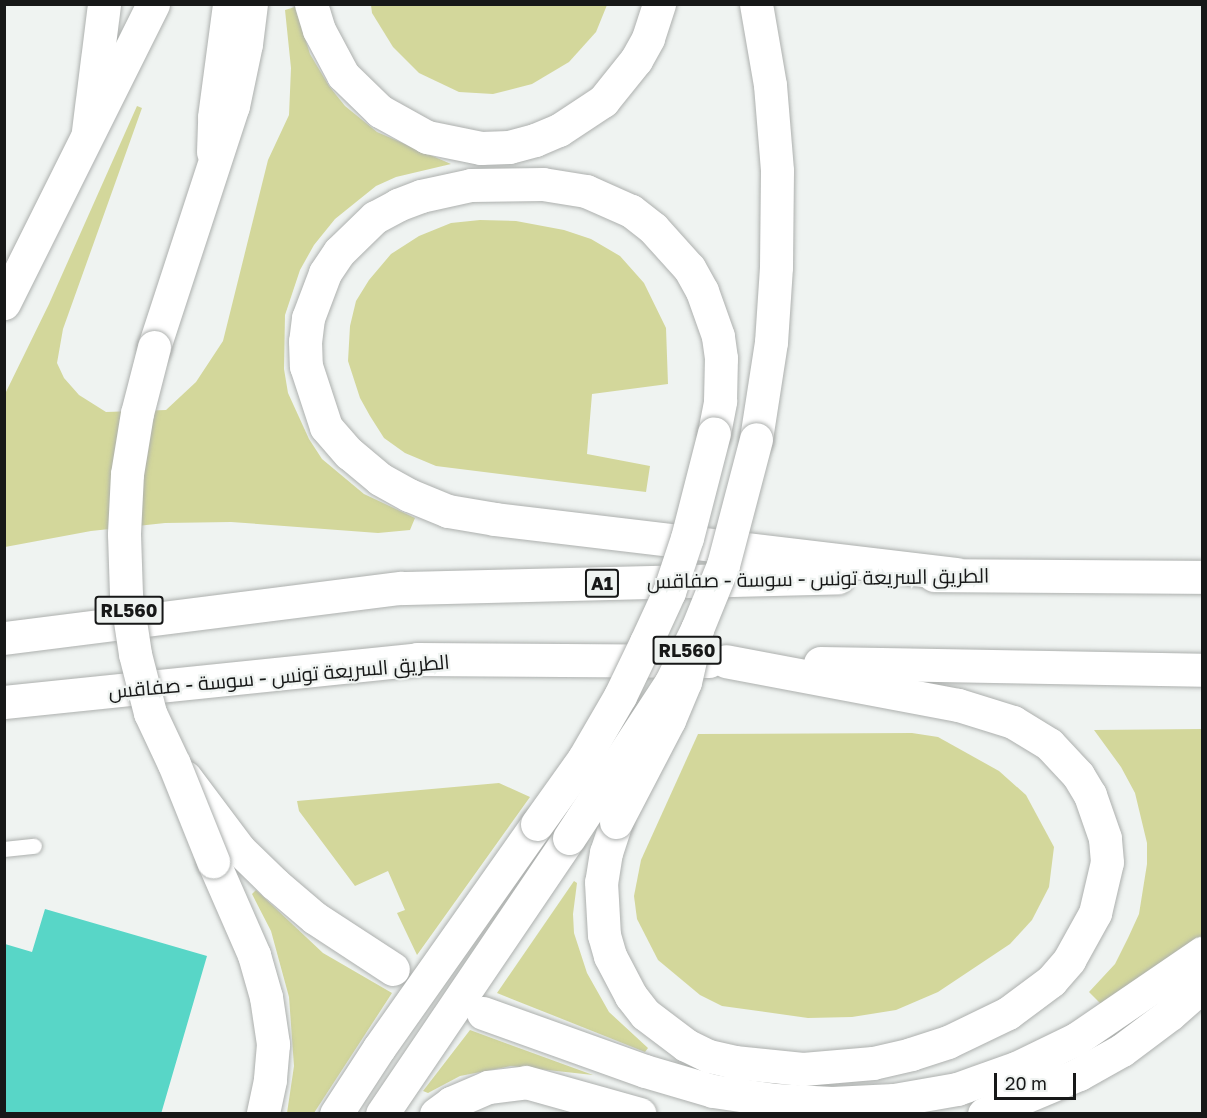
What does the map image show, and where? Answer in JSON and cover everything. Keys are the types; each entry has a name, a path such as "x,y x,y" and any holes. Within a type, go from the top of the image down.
{"main road":[{"path":"88,132 104,4"},
{"path":"4,303 153,4"},
{"path":"213,166 214,117 229,4"},
{"path":"213,166 233,106 246,44 251,4"},
{"path":"311,4 329,53 343,75 373,105 401,125 426,137 481,148 509,147 535,140 559,130 603,101 636,60 648,38 658,4"},
{"name":"RL560","path":"382,1113 569,838 671,682 697,629 723,565 756,439 771,342 776,267 777,171 770,85 755,11"},
{"name":"RL560","path":"213,166 154,346 136,413 127,474 124,534 126,595 135,654 150,713 174,764 226,855 266,997 273,1044 270,1080 263,1113"},
{"path":"336,1113 378,1048 584,758 620,696 669,592 687,538 714,433 720,400 721,358 715,326 702,291 689,268 653,228 631,211 586,191 533,184 471,185 421,196 375,217 339,252 325,273 308,318 305,341 306,366 313,395 326,428 349,453 380,479 409,495 448,510 495,519 956,574"},
{"name":"الطريق السريعة تونس - سوسة - صفاقس","path":"4,638 402,588 956,574 1203,577"},
{"path":"697,629 685,682 673,711 616,822 606,852 601,882 604,935 610,956 631,996 645,1014 678,1040 709,1056 734,1062 803,1069 873,1063 948,1042 1008,1013 1051,981 1069,960 1095,913 1103,888 1106,850 1099,816 1090,795 1078,775 1049,744 1013,722 958,705 726,662"},
{"name":"الطريق السريعة تونس - سوسة - صفاقس","path":"4,702 417,659 1203,670"},
{"path":"226,855 315,918 393,969"},
{"path":"483,1013 645,1071 713,1090 776,1101 894,1100 957,1089 1026,1064 1076,1039 1203,953"},
{"path":"984,1113 1079,1074 1122,1050 1203,986"},
{"path":"436,1113 451,1103 488,1087 526,1082 640,1113"}],"lane":[{"path":"4,849 34,846"}],"green space":[{"path":"371,4 607,5 596,32 569,62 532,84 493,94 459,92 419,73 393,47 372,13"},
{"path":"295,7 310,54 329,86 345,106 377,132 451,164 396,177 376,186 335,219 314,245 300,270 285,315 284,369 288,393 309,439 322,459 364,494 415,518 410,530 378,533 231,522 165,523 91,531 5,547 4,396 49,304 137,106 142,108 63,329 57,363 64,378 79,395 106,412 166,410 196,382 223,341 268,160 289,115 291,68 285,10"},
{"path":"480,220 516,221 564,230 591,239 620,256 644,283 666,328 668,384 592,394 587,454 650,466 646,492 436,466 405,453 384,438 370,416 360,398 348,361 350,326 356,301 369,280 391,254 419,236 451,223"},
{"path":"1202,729 1202,937 1101,1004 1089,992 1115,964 1139,914 1147,864 1147,843 1135,793 1121,767 1094,730"},
{"path":"912,733 938,737 999,771 1026,795 1054,847 1049,887 1032,920 1010,944 938,992 896,1010 852,1017 808,1018 722,1006 700,995 658,960 637,919 634,896 641,860 698,734"},
{"path":"499,783 530,797 417,955 397,913 405,910 388,871 355,886 299,811 297,801"},
{"path":"574,881 577,883 573,914 574,933 587,973 609,1012 648,1048 645,1052 497,993"},
{"path":"256,890 323,953 392,993 314,1113 287,1113 294,1066 289,997 271,931 252,894"},
{"path":"470,1030 593,1075 511,1066 460,1076 428,1093 423,1091"}],"building":[{"path":"45,909 207,956 161,1114 5,1114 5,944 32,952"}]}
